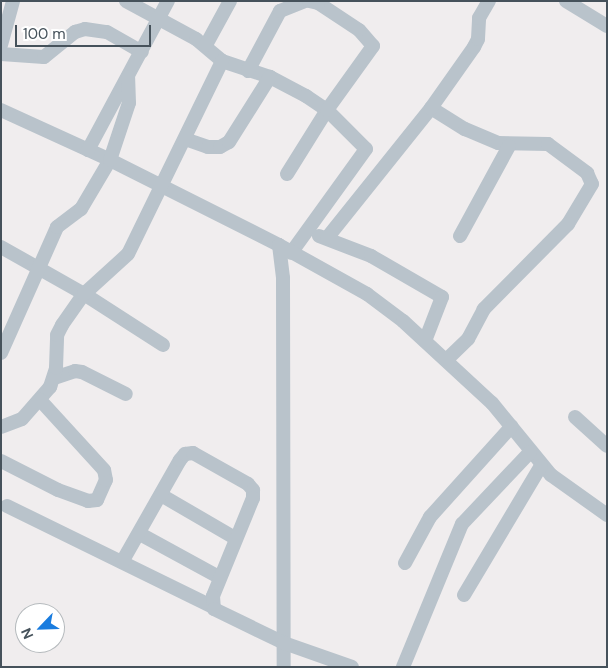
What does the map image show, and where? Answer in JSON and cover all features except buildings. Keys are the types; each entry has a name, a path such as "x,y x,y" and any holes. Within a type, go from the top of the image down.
{"street":[{"path":"1,45 14,1"},
{"path":"126,1 158,21 206,45 222,61 270,78 327,110 366,149 306,232 285,249 282,278 284,667"},
{"path":"88,150 168,1"},
{"path":"206,45 230,1"},
{"path":"248,71 280,11 304,1"},
{"path":"287,174 327,110 371,51 373,41 318,3 309,1"},
{"path":"327,238 431,108 474,47 478,39 479,18 489,1"},
{"path":"566,1 607,26"},
{"path":"1,54 44,57 75,32 85,29 107,32 142,52"},
{"path":"1,427 22,419 40,400 54,378 57,335 84,294 128,254 222,61"},
{"path":"1,353 57,227 81,209 110,160 129,102 128,77"},
{"path":"185,138 208,147 220,147 230,142 270,78"},
{"path":"431,108 465,130 509,146 548,144 588,173 592,184 568,224 484,309 468,339 446,360"},
{"path":"1,110 110,160 285,249 367,294 446,360 512,426 541,466 607,515"},
{"path":"460,236 509,146"},
{"path":"306,232 327,238 371,256 442,297 425,341"},
{"path":"1,247 39,271 84,294 163,345"},
{"path":"54,378 74,371 82,372 126,394"},
{"path":"1,461 58,490 88,501 97,500 106,480 104,470 40,400"},
{"path":"575,418 607,446"},
{"path":"405,563 430,518 512,426"},
{"path":"403,667 462,524 530,452"},
{"path":"122,562 140,534 180,460 185,454 193,453 248,484 253,498 219,577 211,606"},
{"path":"464,595 541,466"},
{"path":"161,495 235,538"},
{"path":"7,506 284,643 352,667"},
{"path":"140,534 219,577"}]}
